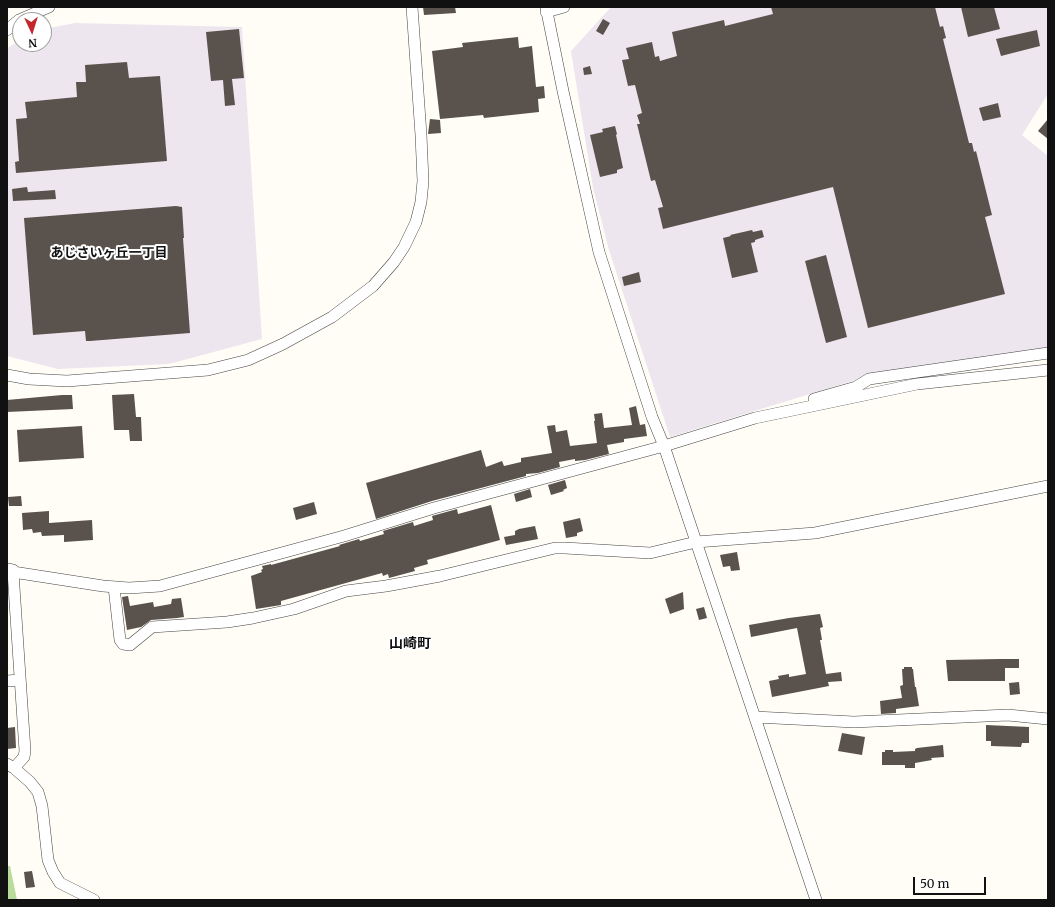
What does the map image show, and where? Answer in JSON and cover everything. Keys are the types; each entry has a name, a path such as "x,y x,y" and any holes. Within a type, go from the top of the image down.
{"street":[{"path":"7,30 19,20 49,7"},
{"path":"7,375 29,379 67,381 208,370 248,360 283,344 332,317 373,286 394,262 404,247 416,222 421,202 423,181 421,135 412,7"},
{"path":"564,7 546,10 562,91 599,252 652,417 664,446 816,900"},
{"path":"769,415 789,406 856,387 869,379 1048,353"},
{"path":"94,900 60,883 53,872 48,860 42,806 38,792 30,782 10,766 24,757 25,751 20,680 9,571 114,587 129,588 160,586 344,536 434,508 664,446 755,418 917,384 1048,370"},
{"path":"114,587 120,640 124,644 130,645 152,627 227,622 253,618 294,609 346,591 386,586 440,576 555,548 650,553 696,542 816,533 1048,486"},
{"path":"7,681 20,680"},
{"path":"755,717 854,722 1008,715 1048,719"}],"shaded area":[{"path":"611,7 1048,7 1048,94 1022,135 1048,156 1048,348 862,378 670,437 609,250 593,188 571,51"},
{"path":"75,23 242,27 262,339 169,364 58,369 7,356 7,48 12,45 12,52 52,52 52,27"}],"green space":[{"path":"7,866 10,866 17,900 7,900"}],"building":[{"path":"423,7 455,7 456,13 424,15"},
{"path":"771,7 935,7 940,27 943,26 946,38 943,39 969,143 972,143 974,152 976,151 992,215 985,217 1005,294 868,328 833,187 663,229 658,208 663,207 655,180 651,181 637,124 640,124 637,115 642,113 635,85 628,86 622,60 629,59 626,48 652,42 655,57 659,56 660,61 677,56 672,32 724,20 725,26 773,14"},
{"path":"961,7 994,7 1000,29 968,37"},
{"path":"603,19 610,23 603,35 596,31"},
{"path":"239,29 244,78 232,79 235,105 225,106 223,80 211,81 206,32"},
{"path":"1037,30 1040,46 1001,56 996,39"},
{"path":"518,37 519,48 532,46 536,87 544,86 545,98 538,99 539,112 484,118 483,115 440,119 432,51 463,47 462,43"},
{"path":"127,62 129,78 160,76 167,161 16,173 15,162 19,161 16,119 27,118 25,102 77,97 76,82 86,82 85,65"},
{"path":"590,66 592,74 584,75 583,68"},
{"path":"998,103 1001,117 983,121 979,108"},
{"path":"430,119 440,120 441,133 428,134"},
{"path":"1048,119 1048,139 1038,131"},
{"path":"615,126 623,168 617,170 617,173 600,177 590,135 603,132 602,129"},
{"path":"27,187 28,192 55,190 56,199 13,201 12,189"},
{"path":"176,206 182,207 190,333 90,341 86,341 85,331 33,335 24,218"},
{"path":"752,230 753,232 762,230 764,237 751,243 758,272 732,278 723,238"},
{"path":"826,255 847,337 826,343 805,261"},
{"path":"639,272 641,282 624,286 622,277"},
{"path":"134,394 136,417 141,417 142,441 130,441 129,430 114,430 112,395"},
{"path":"72,395 73,409 7,412 7,400"},
{"path":"636,406 640,425 645,424 647,436 624,439 624,442 607,445 609,454 585,460 575,461 575,459 559,462 560,467 538,473 526,474 526,476 432,501 376,519 366,483 481,450 486,467 502,461 504,466 521,462 521,458 552,453 547,426 555,425 556,432 567,430 570,446 597,443 594,414 602,413 604,428 632,425 629,408"},
{"path":"82,426 84,458 19,462 17,430"},
{"path":"565,480 567,488 563,490 564,491 551,495 548,485"},
{"path":"530,489 532,497 516,502 514,494"},
{"path":"21,496 22,506 9,506 8,497"},
{"path":"314,502 317,514 296,520 293,508"},
{"path":"491,505 500,540 427,560 428,564 414,568 415,571 389,578 388,574 383,576 382,573 281,601 281,605 256,609 251,576 262,572 262,566 271,565 340,546 339,545 359,539 360,541 384,534 383,531 413,522 414,526 433,520 432,516 457,509 458,514"},
{"path":"49,511 49,523 92,520 93,540 64,542 64,535 42,536 41,532 33,533 32,529 23,530 22,513"},
{"path":"580,518 583,531 577,533 577,536 566,538 563,522"},
{"path":"535,526 538,539 506,545 504,537 515,535 515,531 519,529"},
{"path":"737,552 740,570 731,571 730,566 723,567 720,555"},
{"path":"683,592 684,609 670,614 665,599"},
{"path":"128,596 130,606 153,602 154,607 171,604 172,599 181,598 184,617 151,620 141,627 127,630 122,597"},
{"path":"704,607 707,618 699,620 696,609"},
{"path":"820,614 823,627 820,628 822,640 820,640 826,674 841,672 842,681 828,682 829,686 772,697 769,681 779,679 778,676 789,674 789,677 806,674 797,628 751,637 749,625"},
{"path":"1019,659 1019,668 1005,668 1005,681 948,681 946,660"},
{"path":"904,667 912,667 913,669 919,706 896,709 896,713 881,714 880,701 902,698 900,686 903,685 902,669 904,669"},
{"path":"1019,682 1020,694 1010,695 1009,683"},
{"path":"986,725 1029,727 1029,743 1022,743 1021,747 991,746 991,741 986,741"},
{"path":"15,727 16,748 7,749 7,728"},
{"path":"842,733 865,737 862,755 838,751"},
{"path":"943,745 944,757 931,758 932,760 915,763 915,768 905,768 905,765 882,765 882,752 885,752 885,750 893,750 893,752 915,751 917,748"},
{"path":"32,871 35,887 26,888 24,872"}],"district":[{"name":"あじさいヶ丘一丁目","path":"109,253"},
{"name":"山崎町","path":"410,644"}]}
